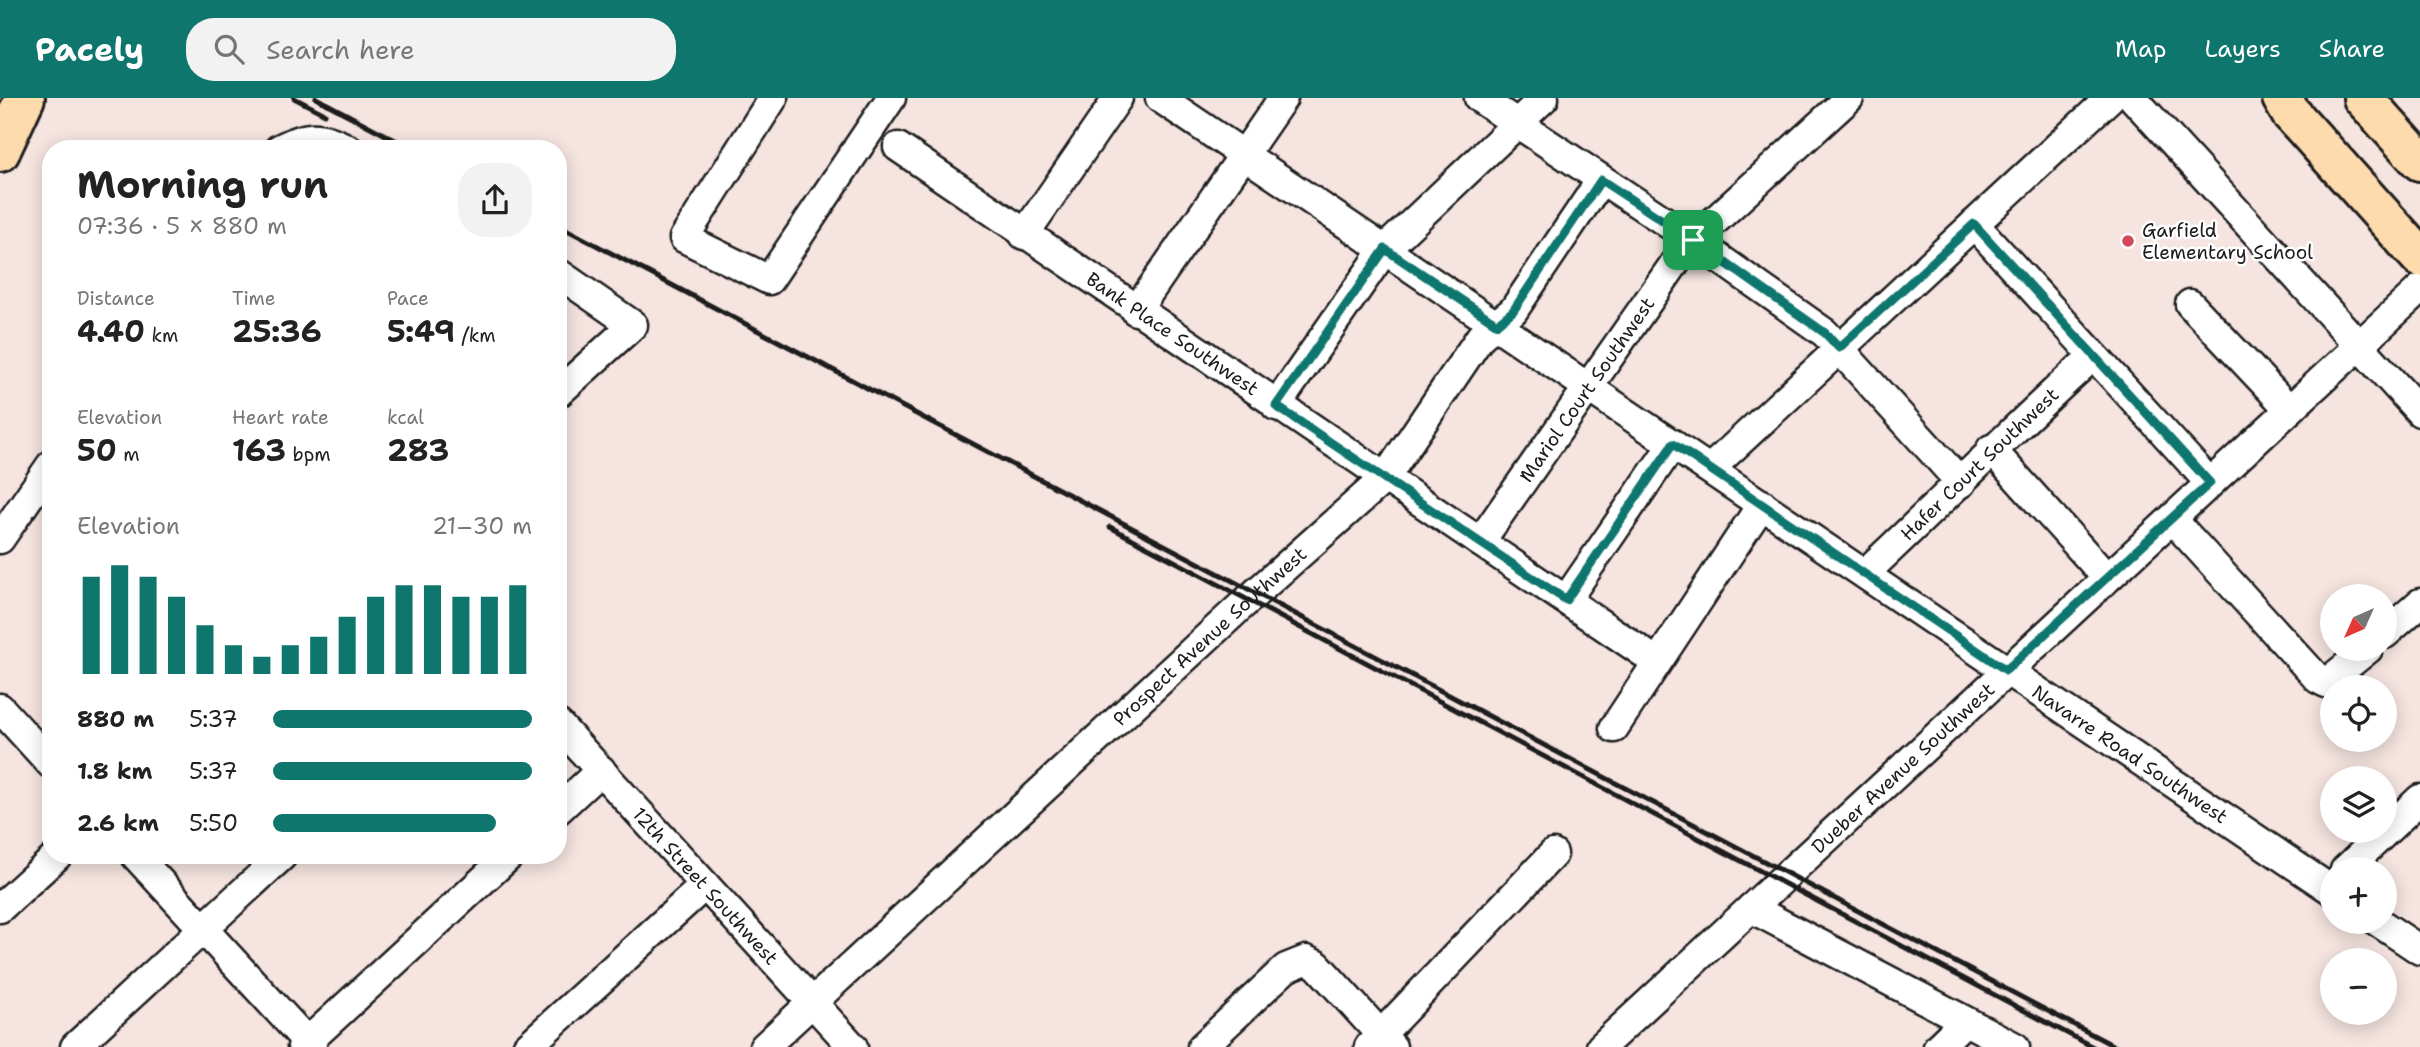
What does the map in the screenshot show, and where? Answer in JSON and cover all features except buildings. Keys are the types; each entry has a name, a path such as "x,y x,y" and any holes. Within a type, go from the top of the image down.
{"highway":[{"path":"0,117 9,98"},
{"path":"0,152 25,98"},
{"path":"2282,98 2290,112 2420,257"},
{"path":"2303,98 2420,224"},
{"path":"2362,98 2420,161"},
{"path":"2393,98 2420,126"}],"street":[{"path":"774,98 684,238 769,280 891,98"},
{"path":"1024,234 1118,98"},
{"name":"Navarre Road Southwest","path":"1160,98 2006,670 2320,873"},
{"path":"1136,311 1283,98"},
{"path":"1479,98 1693,240 1825,333 1961,484"},
{"path":"1276,406 1385,249 1544,98"},
{"name":"Mariol Court Southwest","path":"1480,542 1587,385 1693,240 1849,98"},
{"path":"1710,469 2110,98"},
{"path":"2133,98 2420,412"},
{"path":"303,140 321,136 329,140"},
{"name":"Bank Place Southwest","path":"898,147 1657,662"},
{"name":"Prospect Avenue Southwest","path":"764,1047 1240,607 1385,478 1481,336 1513,311 1601,180"},
{"path":"1974,224 2210,483"},
{"path":"567,279 633,325 567,385"},
{"name":"Dueber Avenue Southwest","path":"1601,1047 2420,289"},
{"path":"2190,304 2289,409"},
{"name":"Hafer Court Southwest","path":"1865,573 1961,484 1991,449 2093,356"},
{"path":"1566,600 1673,444"},
{"path":"1991,449 2107,578"},
{"path":"0,539 42,478"},
{"path":"1614,728 1762,504"},
{"path":"2172,519 2322,682 2334,680 2354,662"},
{"path":"2398,622 2420,603"},
{"path":"0,708 42,754"},
{"name":"12th Street Southwest","path":"567,734 853,1047"},
{"path":"567,802 601,770"},
{"path":"2360,857 2420,799"},
{"path":"1202,1047 1286,968 1299,960 1317,965 1381,1043 1553,854"},
{"path":"0,908 48,864"},
{"path":"143,864 307,1045 500,864"},
{"path":"75,1047 273,864"},
{"path":"527,1047 705,885"},
{"path":"1751,908 2015,1047"},
{"path":"2396,934 2420,950"},
{"path":"1938,1047 1965,1021"}],"railway":[{"path":"294,98 325,114"},
{"path":"316,98 395,140"},
{"path":"567,230 2116,1047"},
{"path":"1110,527 2093,1047"}],"place":[{"name":"Garfield Elementary School","path":"2128,241"}],"route":[{"path":"1601,180 1693,240 1825,333 1839,348 1974,224 2210,483 2006,670 1673,444 1566,600 1276,406 1385,249 1497,324 1513,311 1601,180"}]}
